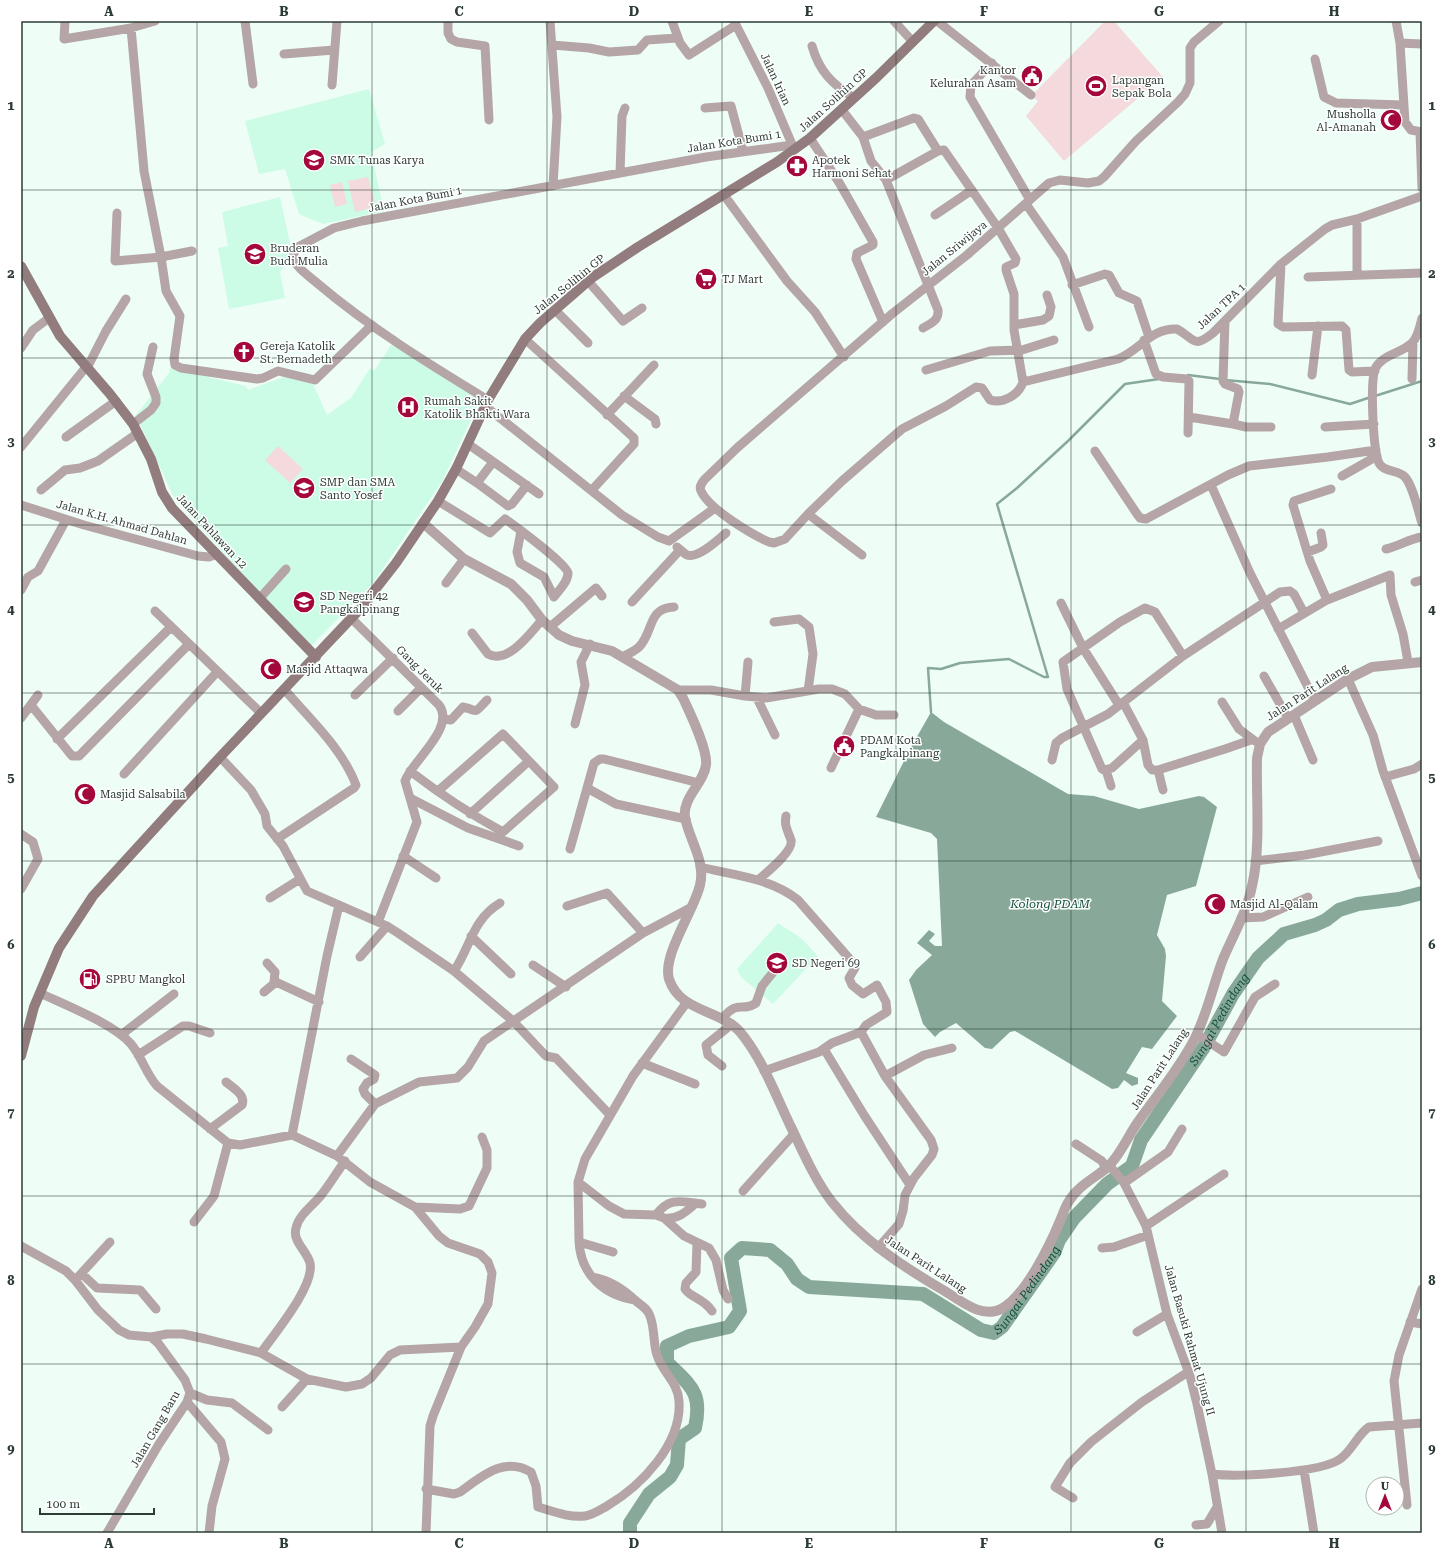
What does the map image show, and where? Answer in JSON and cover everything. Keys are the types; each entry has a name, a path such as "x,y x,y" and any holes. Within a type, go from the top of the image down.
{"main road":[{"name":"Jalan Solihin GP","path":"21,1056 31,1018 59,948 93,896 261,713 316,657 351,618 396,563 438,501 456,469 487,403 525,339 555,310 588,282 638,247 777,162 793,147 810,138 842,110 934,21"},
{"name":"Jalan Pahlawan 12","path":"21,266 49,318 71,350 116,401 136,429 151,459 166,499 216,554 316,657"}],"street":[{"path":"66,21 64,39 131,28 155,21"},
{"path":"245,21 253,84"},
{"path":"332,85 337,21"},
{"path":"448,21 448,33 451,39 457,42 485,46 489,120"},
{"path":"550,21 557,117 553,186"},
{"path":"672,21 677,38 686,54 691,54 735,23"},
{"path":"894,21 913,42"},
{"path":"937,21 1031,96"},
{"name":"Jalan Sriwijaya","path":"716,508 701,491 701,484 704,480 732,452 927,285 998,228 1054,180 1088,183 1104,177 1136,141 1185,94 1190,83 1190,48 1194,42 1219,21"},
{"path":"1396,21 1400,43 1405,122 1408,127 1421,132 1422,188"},
{"name":"Jalan Irian","path":"735,23 768,88 793,147"},
{"path":"131,28 144,171 161,257 166,291 180,316 174,359 175,365 181,368 257,379 263,378 278,371 315,380 372,325"},
{"path":"552,45 589,48 609,52 630,52 638,50 647,40 677,38"},
{"path":"1400,43 1422,44"},
{"path":"812,46 817,63 822,71 840,89 854,98"},
{"path":"284,54 334,50"},
{"path":"1315,58 1323,94 1327,100 1336,103 1403,105"},
{"path":"992,64 971,85 970,97 1028,202 1063,257 1072,285 1089,327"},
{"path":"705,108 730,106 743,151"},
{"path":"620,174 622,116 625,108"},
{"path":"842,110 863,137 871,161 886,180 938,310 939,316 936,320 923,328"},
{"path":"863,137 914,118 918,119 938,151"},
{"path":"810,138 840,184 873,242 873,245 857,253 856,259 884,322"},
{"name":"Jalan Kota Bumi 1","path":"680,550 669,541 640,528 622,515 487,403 372,325 299,268 293,257 296,248 328,231 343,225 743,151 793,147"},
{"path":"669,541 716,508 762,539 774,543 785,539 808,514 875,452 911,423 946,406 976,388 982,388 990,400 1002,401 1018,392 1023,382 1014,325 1014,294 1006,267 1015,264 1016,259 998,228 944,150 938,151 886,180"},
{"path":"935,215 972,190"},
{"path":"724,195 787,281 815,312 844,357"},
{"name":"Jalan TPA 1","path":"1023,382 1118,359 1129,353 1147,339 1166,330 1178,329 1191,341 1201,341 1213,333 1281,264 1325,229 1332,225 1357,219 1422,196"},
{"path":"117,213 115,261 161,257 192,251"},
{"path":"1357,219 1357,275"},
{"path":"1281,264 1278,324 1283,327 1340,326 1346,330 1349,370 1352,372 1375,371"},
{"path":"1308,277 1422,273"},
{"path":"1072,285 1105,274 1109,275 1118,293 1136,301 1156,374 1163,377 1187,379 1189,381 1188,433"},
{"path":"588,282 623,321 642,308"},
{"path":"1014,325 1043,320 1049,316 1051,307 1047,295"},
{"path":"21,447 87,367 106,331 126,299"},
{"path":"555,310 588,343"},
{"path":"21,348 33,330 49,318"},
{"path":"1422,318 1420,334 1413,342 1384,360 1375,371 1373,398 1376,453 1382,468 1400,473 1408,481 1422,523"},
{"path":"1225,321 1223,381 1225,384 1238,389 1239,392 1233,424"},
{"path":"1312,375 1318,326"},
{"path":"525,339 606,415 634,438 635,441 592,490"},
{"path":"926,370 990,351 1028,349 1054,340"},
{"path":"1412,379 1413,342"},
{"path":"41,490 65,470 80,468 98,461 136,429 152,410 156,403 156,397 147,374 154,347"},
{"path":"606,415 654,365"},
{"path":"624,396 655,419 656,424"},
{"path":"66,437 116,401"},
{"path":"1189,417 1246,427 1272,427"},
{"path":"1325,427 1374,424"},
{"path":"468,444 539,494"},
{"path":"1095,451 1137,514 1142,519 1152,517 1211,485 1255,465 1376,453"},
{"path":"1342,476 1376,453"},
{"path":"477,483 492,462"},
{"path":"456,469 510,507 527,485"},
{"path":"1211,485 1264,601 1315,701"},
{"path":"1327,600 1310,561 1293,502 1331,490"},
{"path":"438,501 490,533 505,519 521,531 568,570 566,581 554,597 544,577 520,563 516,552 521,531"},
{"name":"Jalan K.H. Ahmad Dahlan","path":"21,505 66,520 198,556 206,557 216,554"},
{"path":"808,514 862,555"},
{"path":"21,590 28,577 38,571 66,520"},
{"path":"423,523 464,559 511,584 527,600 542,620 564,638 604,648 678,690 711,690 757,698 774,697 824,688 845,694 860,709 876,715 894,715"},
{"path":"632,602 680,550 688,555 697,553 710,547 726,533"},
{"path":"1308,552 1323,545 1321,533"},
{"path":"1386,549 1400,546 1412,539 1422,537"},
{"path":"446,583 464,559"},
{"path":"260,598 286,569"},
{"path":"1278,629 1327,600 1390,575 1391,595 1403,634 1408,662"},
{"path":"550,627 596,588 602,596"},
{"path":"1052,760 1056,743 1108,714 1183,656 1264,601 1284,590 1290,591 1294,594 1304,613"},
{"path":"1061,603 1083,648 1121,704 1143,740 1148,766 1152,770 1158,770 1255,742"},
{"path":"622,657 640,646 659,611 666,607 674,607"},
{"path":"1111,786 1106,770 1102,769 1082,728 1067,689 1063,666 1066,659 1120,622 1145,608 1155,612 1183,656"},
{"path":"154,611 261,713"},
{"name":"Gang Jeruk","path":"351,618 393,658 420,688 439,706 443,719"},
{"path":"774,622 799,619 809,627 813,654 808,691"},
{"path":"472,633 488,654 500,656 518,647 542,620"},
{"path":"57,739 171,627"},
{"path":"31,705 72,756 79,756 189,644"},
{"path":"575,724 585,685 581,662 590,644"},
{"path":"355,694 393,658"},
{"path":"745,696 748,662"},
{"name":"Jalan Parit Lalang","path":"678,690 684,698 705,753 706,764 699,783 686,804 686,819 700,867 700,888 670,957 670,981 678,994 686,1002 698,1009 723,1018 732,1024 747,1041 764,1071 818,1180 832,1202 878,1248 902,1266 967,1305 983,1311 1001,1309 1024,1288 1046,1250 1069,1200 1081,1187 1116,1174 1200,1036 1224,957 1252,888 1256,861 1257,758 1255,742 1348,678 1372,667 1408,662 1422,662"},
{"path":"124,774 217,672"},
{"path":"1264,676 1291,716 1312,760"},
{"path":"1348,678 1373,735 1385,777 1422,876"},
{"path":"398,711 420,688"},
{"path":"278,840 354,788 356,785 348,769 324,734 284,690"},
{"path":"21,718 38,695"},
{"path":"757,698 775,735"},
{"path":"378,922 417,822 405,781 410,771 435,738 443,719 451,720 463,707 476,711 487,700"},
{"path":"1222,702 1239,729 1255,742"},
{"path":"831,768 860,709"},
{"path":"410,771 470,814 503,832 554,787 503,734 438,791"},
{"path":"1106,770 1112,768 1143,740"},
{"path":"220,757 251,790 265,814 267,826 283,846 307,891 387,926 454,971 513,1021 546,1056 556,1058 610,1115"},
{"path":"570,849 594,764 600,759 699,783"},
{"path":"470,814 529,761"},
{"path":"1385,777 1414,769 1422,764"},
{"path":"1158,770 1162,790"},
{"path":"587,788 616,804 686,819"},
{"path":"410,798 468,828 518,846"},
{"path":"758,880 784,856 791,846 791,839 785,825 786,816"},
{"path":"21,834 33,842 38,859 21,889"},
{"path":"1256,861 1318,853 1378,841"},
{"path":"403,856 436,878"},
{"path":"700,867 758,880 788,892 808,911 855,965 849,981 856,989 860,993 865,994 878,985 886,1002 888,1010 866,1025 861,1032 832,1043 824,1049 785,1065 764,1071"},
{"path":"270,898 300,879"},
{"path":"567,906 607,893 643,934"},
{"path":"1241,918 1263,918 1308,897"},
{"path":"454,971 463,957 471,936 483,917 500,904"},
{"path":"292,1135 327,956 340,905"},
{"path":"261,1353 304,1291 308,1279 311,1266 308,1255 299,1243 295,1234 296,1226 301,1217 322,1194 341,1159 375,1104 419,1082 457,1078 468,1067 484,1041 643,934 692,907"},
{"path":"360,957 387,926"},
{"path":"471,936 511,974"},
{"path":"264,992 274,982 275,972 267,963"},
{"path":"533,965 566,987"},
{"path":"723,1018 734,1007 750,1006 756,1003 762,986 775,970"},
{"path":"274,982 319,1002"},
{"path":"1200,1036 1224,1052 1255,997 1275,984"},
{"path":"40,993 121,1035 133,1046 152,1081 228,1143 240,1145 292,1135 341,1159 370,1182 415,1207 439,1236 448,1243 480,1254 488,1262 492,1273 488,1304 475,1327 461,1347 441,1394 430,1426 426,1489 426,1533"},
{"path":"121,1035 174,994"},
{"path":"426,1489 454,1494 460,1492 498,1467 509,1465 524,1468 531,1472 536,1486 538,1507 578,1516 592,1514 626,1493 650,1471 670,1440 677,1426 680,1409 676,1387 657,1355 651,1317 647,1310 636,1301 620,1297 610,1292 592,1277 582,1261 578,1242 578,1175 585,1159 610,1115 642,1063 686,1002"},
{"path":"722,1066 708,1055 706,1045 732,1024"},
{"path":"138,1055 183,1026 189,1026 210,1033"},
{"path":"861,1032 885,1076 933,1144 932,1155 910,1185 903,1198 903,1211 899,1224 878,1248"},
{"path":"885,1076 924,1055 952,1048"},
{"path":"824,1049 864,1115 910,1185"},
{"path":"351,1059 375,1075 374,1079 363,1089 365,1094 375,1104"},
{"path":"642,1063 694,1084"},
{"path":"210,1129 242,1105 244,1101 242,1097 226,1082"},
{"path":"1116,1174 1168,1152 1182,1129"},
{"path":"744,1191 794,1134"},
{"path":"415,1207 460,1209 469,1206 487,1168 488,1150 482,1137"},
{"path":"194,1222 214,1196 228,1143"},
{"name":"Jalan Basuki Rahmat Ujung II","path":"1076,1144 1102,1161 1116,1174 1146,1226 1167,1314 1188,1372 1197,1404 1212,1474 1222,1533"},
{"path":"1146,1226 1224,1174"},
{"path":"578,1182 609,1206 624,1214 660,1216 674,1219 698,1204 684,1201 670,1203 663,1206 660,1216"},
{"path":"660,1216 684,1236 707,1247 712,1252 716,1260 722,1288 728,1299"},
{"path":"1102,1248 1114,1247 1148,1235"},
{"path":"78,1277 110,1242"},
{"path":"578,1242 613,1252"},
{"path":"697,1242 696,1272 686,1284 685,1289 687,1292 704,1301 712,1311"},
{"path":"21,1246 97,1288 140,1290 156,1309"},
{"path":"78,1277 98,1310 119,1330 129,1335 151,1337 167,1334 183,1334 261,1353 307,1379 346,1387 362,1384 371,1378 390,1356 400,1350 461,1347"},
{"path":"1407,1505 1394,1381 1395,1368 1422,1289"},
{"path":"1137,1332 1167,1314"},
{"path":"1410,1322 1422,1324"},
{"name":"Jalan Gang Baru","path":"107,1533 159,1444 187,1402 190,1393 185,1380 158,1343 151,1337"},
{"path":"1073,1498 1055,1487 1063,1472 1077,1455 1142,1402 1188,1372"},
{"path":"282,1407 307,1379"},
{"path":"190,1393 207,1400 232,1403 268,1430"},
{"path":"187,1402 221,1442 224,1450 225,1459 212,1506 209,1533"},
{"path":"1212,1474 1304,1470 1340,1460 1369,1427 1422,1423"},
{"path":"1304,1470 1314,1533"},
{"path":"1196,1525 1207,1524 1217,1507"}],"shaded area":[{"name":"Lapangan Sepak Bola","path":"1105,21 1114,21 1163,77 1064,161 1026,116 1038,101 1031,96"},
{"name":"SMK Tunas Karya","path":"369,89 385,144 371,152 384,211 323,224 299,214 285,169 259,174 245,121"},
{"path":"368,177 376,207 355,212 348,181"},
{"path":"342,182 347,204 335,207 330,185"},
{"name":"Bruderan Budi Mulia","path":"280,197 290,243 289,260 280,272 285,298 229,309 218,248 228,246 222,212"},
{"name":"SMP dan SMA Santo Yosef","path":"393,342 481,398 443,480 374,582 311,646 260,595 173,496 136,415 169,373 170,368 246,386 248,390 289,375 313,384 327,415 351,398 370,368 374,371"},
{"path":"278,446 303,469 290,483 265,460"},
{"name":"SD Negeri 69","path":"778,923 801,938 818,956 773,1004 741,977 737,969"}],"water":[{"name":"Kolong PDAM","path":"931,712 944,722 1068,794 1094,796 1139,809 1199,796 1204,797 1217,807 1196,886 1167,895 1157,935 1165,949 1166,956 1162,1001 1177,1016 1152,1049 1142,1047 1126,1073 1138,1078 1138,1084 1132,1086 1124,1080 1118,1088 1112,1089 1015,1031 1010,1032 992,1049 985,1048 956,1023 940,1032 935,1037 923,1024 909,980 916,970 932,955 917,943 929,930 935,934 929,941 935,946 942,946 937,839 931,833 876,817 910,749"}],"waterway":[{"path":"1188,375 1220,379"},
{"path":"931,712 928,668 941,669 960,663 1009,659 1044,677 1048,677 997,504 1017,488 1068,441 1125,384 1159,379"},
{"path":"1225,380 1270,384 1350,404 1371,397"},
{"path":"1375,396 1422,381"},
{"name":"Sungai Pedindang","path":"630,1533 630,1523 649,1494 670,1477 677,1465 679,1439 695,1428 697,1416 696,1397 693,1390 667,1362 667,1346 689,1336 729,1327 740,1311 731,1258 742,1248 770,1250 787,1264 797,1279 809,1287 923,1294 981,1330 994,1333 1002,1327 1054,1253 1059,1240 1074,1218 1107,1184 1132,1166 1141,1140 1204,1047 1233,994 1258,958 1284,934 1315,925 1326,920 1339,910 1358,904 1399,899 1422,893"}],"place":[{"name":"Kantor Kelurahan Asam","path":"1032,76"},
{"name":"Lapangan Sepak Bola","path":"1096,86"},
{"name":"Musholla Al-Amanah","path":"1391,120"},
{"name":"SMK Tunas Karya","path":"314,160"},
{"name":"Apotek Harmoni Sehat","path":"797,166"},
{"name":"Bruderan Budi Mulia","path":"255,254"},
{"name":"TJ Mart","path":"706,279"},
{"name":"Gereja Katolik St. Bernadeth","path":"244,352"},
{"name":"Rumah Sakit Katolik Bhakti Wara","path":"408,407"},
{"name":"SMP dan SMA Santo Yosef","path":"304,488"},
{"name":"SD Negeri 42 Pangkalpinang","path":"304,602"},
{"name":"Masjid Attaqwa","path":"271,669"},
{"name":"PDAM Kota Pangkalpinang","path":"844,746"},
{"name":"Masjid Salsabila","path":"85,794"},
{"name":"Masjid Al-Qalam","path":"1215,904"},
{"name":"SD Negeri 69","path":"777,963"},
{"name":"SPBU Mangkol","path":"90,979"}]}
